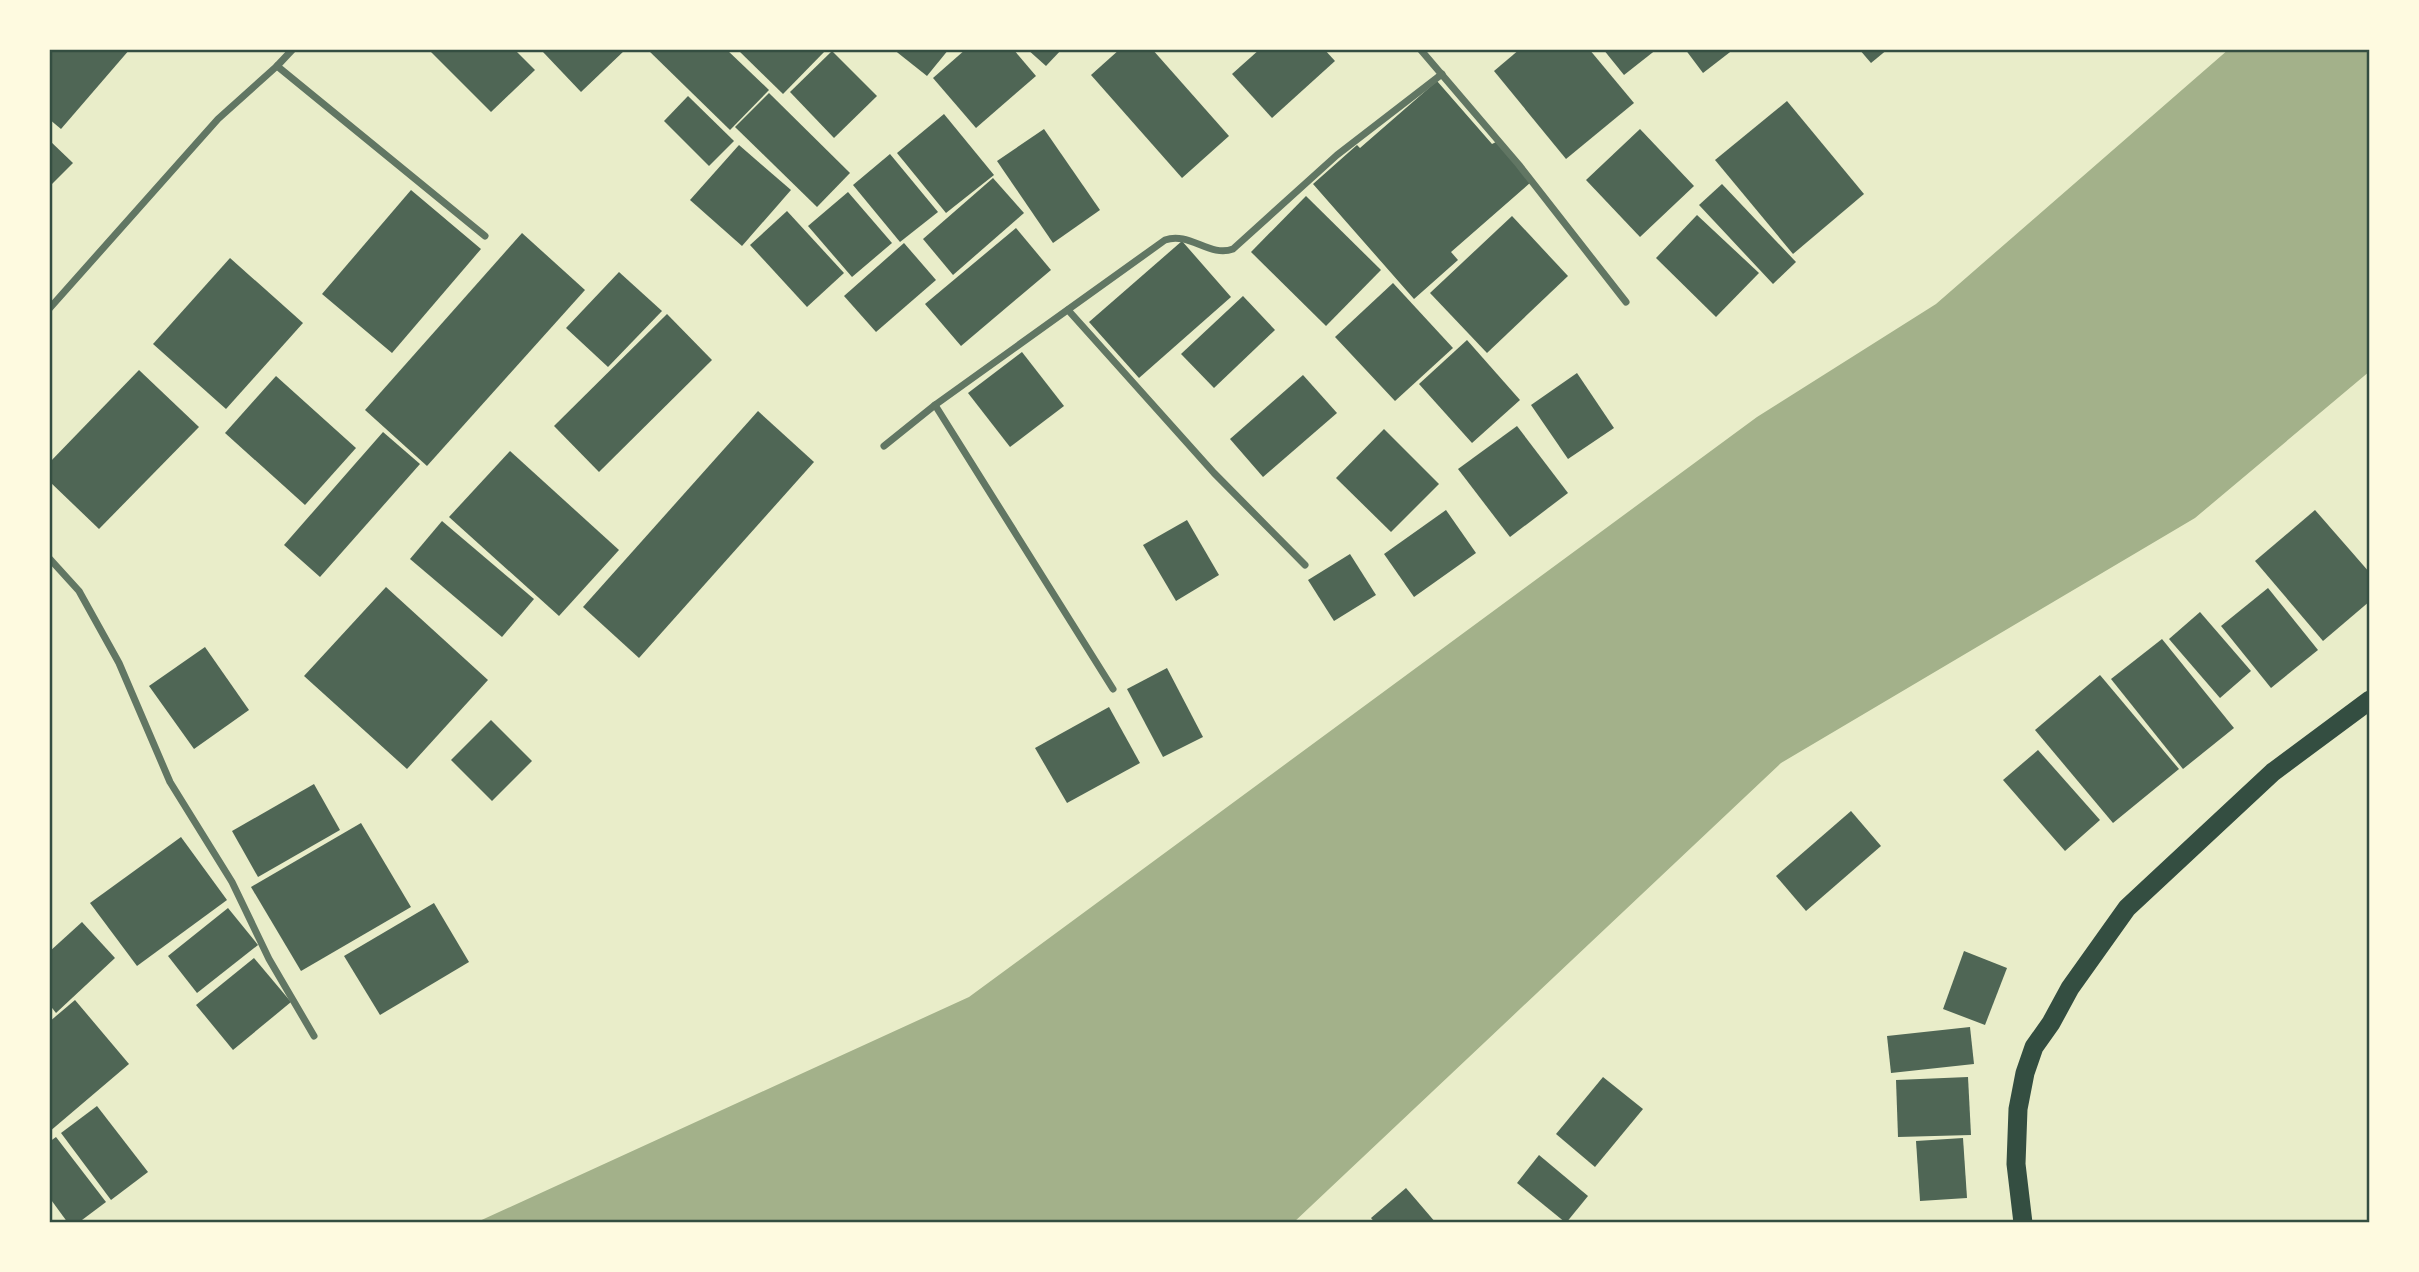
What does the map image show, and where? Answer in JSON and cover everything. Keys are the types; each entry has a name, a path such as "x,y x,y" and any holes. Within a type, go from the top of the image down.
{"highway":[{"path":"2023,1223 2016,1164 2018,1109 2025,1073 2034,1047 2070,988 2127,908 2273,772 2370,700"}],"street":[{"path":"49,309 218,119 293,49"},
{"path":"1420,49 1519,165 1626,302"},
{"path":"277,66 485,236"},
{"path":"884,446 935,405 1171,238 1178,237 1221,252 1233,249 1337,155 1442,74"},
{"path":"1068,310 1214,473 1305,565"},
{"path":"935,405 1113,689"},
{"path":"49,558 79,591 119,663 170,782 232,882 269,959 314,1036"}],"shaded area":[{"path":"2229,49 2370,49 2370,371 2195,518 1781,763 1293,1223 475,1223 969,997 1757,417 1936,304"}],"building":[{"path":"49,49 130,49 61,129 49,119"},
{"path":"428,49 514,49 535,70 491,112"},
{"path":"547,49 626,49 581,92 543,52"},
{"path":"647,49 726,49 769,90 730,130"},
{"path":"737,49 827,49 783,94"},
{"path":"893,49 949,49 927,76"},
{"path":"966,49 1013,49 1036,76 976,128 933,78"},
{"path":"1027,49 1062,49 1046,66"},
{"path":"1120,49 1152,49 1229,136 1182,178 1091,75"},
{"path":"1260,49 1324,49 1335,61 1272,118 1232,74"},
{"path":"1520,49 1589,49 1634,103 1566,159 1494,71"},
{"path":"1603,49 1657,49 1624,75"},
{"path":"1685,49 1734,49 1703,73"},
{"path":"1859,49 1888,49 1871,63"},
{"path":"832,51 877,96 834,138 790,92"},
{"path":"1437,81 1492,144 1496,142 1531,182 1451,252 1458,260 1414,299 1313,184 1357,145 1360,148"},
{"path":"769,93 850,173 817,207 735,127"},
{"path":"688,96 734,141 709,166 664,121"},
{"path":"1787,101 1864,194 1793,254 1715,160"},
{"path":"944,114 994,175 946,213 897,153"},
{"path":"1044,129 1100,210 1053,243 997,161"},
{"path":"1640,129 1694,186 1640,237 1586,180"},
{"path":"49,140 73,163 49,187"},
{"path":"739,145 791,190 742,246 690,200"},
{"path":"890,154 938,212 900,242 853,185"},
{"path":"993,178 1024,213 953,275 923,239"},
{"path":"1722,184 1796,262 1773,284 1699,205"},
{"path":"411,190 481,249 392,353 322,294"},
{"path":"848,192 892,243 852,277 808,226"},
{"path":"1306,196 1381,270 1326,326 1251,252"},
{"path":"787,211 844,273 807,307 750,245"},
{"path":"1697,215 1759,273 1716,317 1656,258"},
{"path":"1512,216 1568,276 1487,353 1430,293"},
{"path":"1016,228 1051,270 961,346 925,304"},
{"path":"522,233 585,290 427,466 365,410"},
{"path":"1182,241 1231,297 1139,378 1089,322"},
{"path":"904,243 936,280 876,332 844,296"},
{"path":"230,258 303,323 226,409 153,344"},
{"path":"619,272 662,311 608,367 566,328"},
{"path":"1393,283 1453,348 1395,401 1335,337"},
{"path":"1243,296 1275,330 1214,388 1181,354"},
{"path":"667,314 712,360 599,472 554,426"},
{"path":"1467,340 1520,400 1472,443 1419,384"},
{"path":"1022,352 1064,406 1010,447 968,393"},
{"path":"139,370 199,427 99,529 49,481 49,463"},
{"path":"1577,373 1614,428 1568,459 1531,405"},
{"path":"1303,375 1337,413 1263,477 1230,439"},
{"path":"276,376 356,448 305,505 225,433"},
{"path":"758,411 814,462 639,658 583,607"},
{"path":"1517,426 1568,493 1510,537 1458,469"},
{"path":"1384,429 1439,484 1391,532 1336,478"},
{"path":"383,432 420,464 320,577 284,545"},
{"path":"510,451 619,550 559,616 449,517"},
{"path":"1446,510 1476,553 1414,597 1384,554"},
{"path":"2315,510 2370,573 2370,601 2323,641 2255,561"},
{"path":"1187,520 1219,575 1176,601 1143,545"},
{"path":"442,521 534,599 502,637 410,559"},
{"path":"1350,554 1376,595 1334,621 1308,580"},
{"path":"386,587 488,680 407,769 304,676"},
{"path":"2268,588 2318,650 2271,688 2221,626"},
{"path":"2200,612 2251,671 2220,698 2169,639"},
{"path":"2162,639 2234,728 2183,769 2111,679"},
{"path":"205,647 249,710 194,749 149,686"},
{"path":"1167,668 1203,737 1163,757 1127,689"},
{"path":"2100,675 2179,769 2113,823 2035,730"},
{"path":"1109,707 1140,763 1067,803 1035,748"},
{"path":"491,720 532,761 492,801 451,760"},
{"path":"2038,750 2100,820 2065,851 2003,780"},
{"path":"314,784 340,830 258,877 232,831"},
{"path":"1851,811 1881,846 1806,911 1776,876"},
{"path":"361,823 411,907 301,971 251,887"},
{"path":"181,837 227,900 137,966 90,903"},
{"path":"434,903 469,962 380,1015 344,956"},
{"path":"228,908 258,945 197,993 168,956"},
{"path":"82,922 115,958 56,1013 49,1004 49,952"},
{"path":"1964,951 2007,968 1985,1025 1943,1009"},
{"path":"254,958 291,1002 233,1050 196,1005"},
{"path":"75,1000 129,1064 49,1132 49,1022"},
{"path":"1970,1027 1974,1064 1891,1073 1887,1036"},
{"path":"1603,1077 1643,1109 1595,1167 1556,1134"},
{"path":"1968,1077 1971,1135 1898,1137 1896,1080"},
{"path":"97,1106 148,1172 111,1200 61,1133"},
{"path":"56,1137 106,1202 78,1223 68,1223 49,1197 49,1142"},
{"path":"1963,1138 1967,1198 1920,1201 1916,1141"},
{"path":"1539,1155 1588,1196 1566,1223 1517,1183"},
{"path":"1406,1188 1436,1223 1375,1223 1371,1218"}]}
